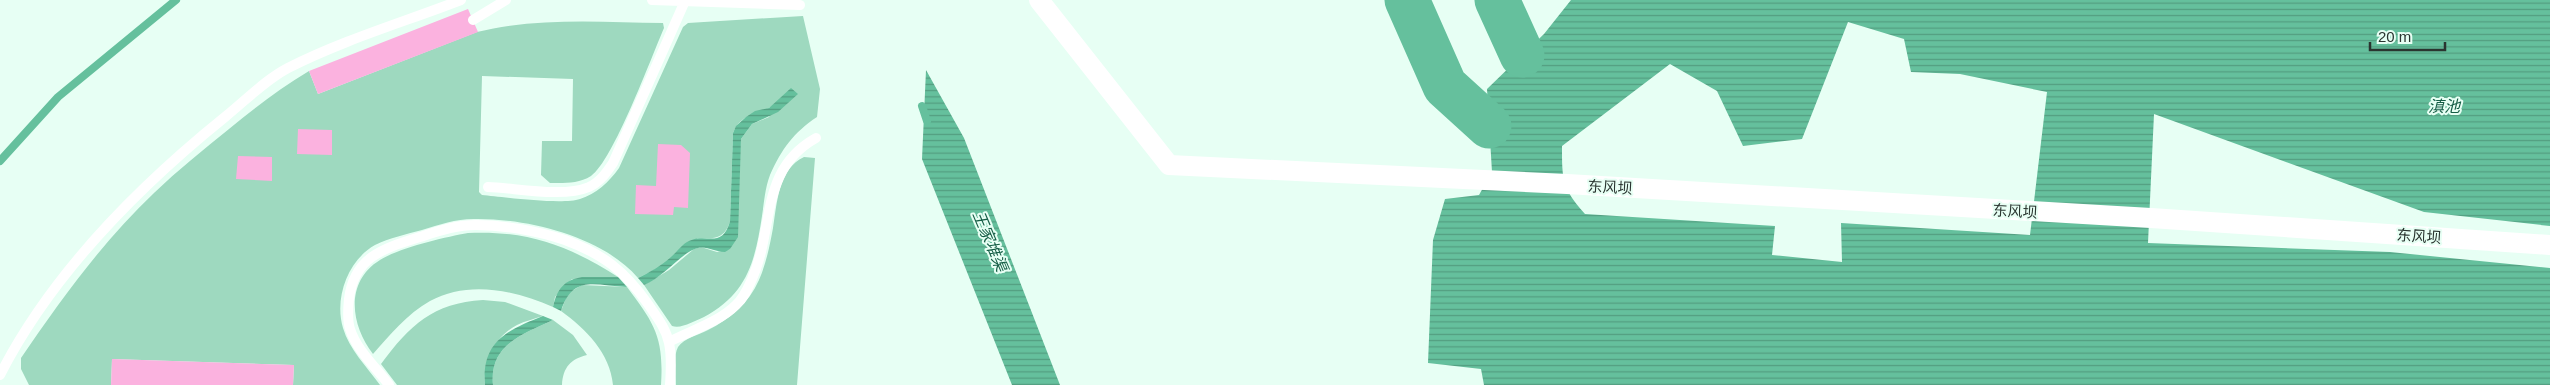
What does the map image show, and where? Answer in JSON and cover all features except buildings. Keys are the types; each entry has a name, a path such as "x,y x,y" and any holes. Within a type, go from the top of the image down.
{"street":[{"name":"东风坝","path":"1039,0 1169,165 1567,184 2150,218 2550,245"}],"lane":[{"path":"0,375 32,321 90,246 137,193 198,138 286,69 320,53 461,0"},
{"path":"473,20 506,0"},
{"path":"652,0 800,5"},
{"path":"488,187 573,192 590,186 604,176 613,163 684,1"},
{"path":"669,342 724,314 736,305 745,294 762,249 777,179 791,155 816,138"},
{"path":"389,385 361,351 350,329 348,311 350,287 360,269 373,255 386,248 451,227 478,225 529,231 566,240 595,254 626,275 663,325 669,342 670,385"}],"shaded area":[{"path":"803,16 820,89 817,117 789,142 770,175 756,248 746,275 730,298 719,308 704,317 684,326 672,326 644,285 669,270 694,249 701,247 717,252 730,249 741,139 752,124 769,117 775,104 746,117 733,133 730,221 722,235 714,238 698,238 660,267 638,278 606,251 586,241 564,233 520,222 463,219 398,236 375,245 357,260 351,270 340,304 343,328 349,343 380,385 293,385 294,365 112,359 111,385 29,385 21,369 21,358 51,315 100,251 135,212 172,176 210,144 268,98 309,71 318,94 477,32 500,27 546,22 663,23 664,28 641,84 610,151 600,167 591,176 581,180 550,183 541,175 542,141 572,141 573,79 482,76 479,192 482,195 517,199 571,201 586,197 597,191 619,168 683,27 688,23"},
{"path":"804,157 815,158 797,385 676,385 675,360 678,347 688,339 716,326 738,310 755,288 768,254 780,188 789,170"},
{"path":"468,233 509,234 547,242 582,257 618,277 572,279 555,297 553,307 523,296 492,290 476,289 445,295 430,301 414,312 399,325 373,354 360,331 355,305 356,292 368,269 380,260 410,247"},
{"path":"582,285 627,287 645,311 656,332 661,355 661,385 613,385 611,373 602,352 588,334 561,311 568,293"},
{"path":"483,300 505,302 543,316 517,325 502,336 488,359 485,385 397,385 381,364 413,327 436,311 465,302"},
{"path":"553,320 573,335 587,355 576,359 569,365 564,373 562,385 493,385 493,371 503,350 520,336"}],"water":[{"name":"滇池","path":"1571,0 2550,0 2550,226 2424,212 2154,114 2148,243 2390,252 2550,268 2550,385 1484,385 1481,369 1428,363 1433,240 1445,199 1479,195 1492,172 1487,89 1544,34","holes":["1848,22 1904,39 1911,72 1960,74 2047,92 2030,235 1841,223 1842,262 1772,255 1775,226 1585,214 1568,190 1563,176 1562,146 1670,64 1717,91 1743,146 1802,139"]},
{"path":"926,70 964,138 1060,385 1012,385 922,159"},
{"path":"791,88 798,94 778,112 752,124 741,139 738,237 730,249 725,252 705,248 692,250 658,277 644,285 638,278 671,257 686,242 701,238 718,238 727,230 730,221 733,133 736,126 755,111 769,108"},
{"path":"582,277 618,277 627,287 586,285 572,292 566,299 561,311 553,307 562,286 570,280"},
{"path":"543,316 553,320 511,342 497,360 493,371 493,385 485,385 487,358 499,339 508,332"}],"waterway":[{"path":"0,161 58,97 176,0"},
{"path":"1407,0 1445,86 1489,126"},
{"path":"1497,0 1522,55"},
{"name":"王家堆渠","path":"922,106 927,121"}]}
